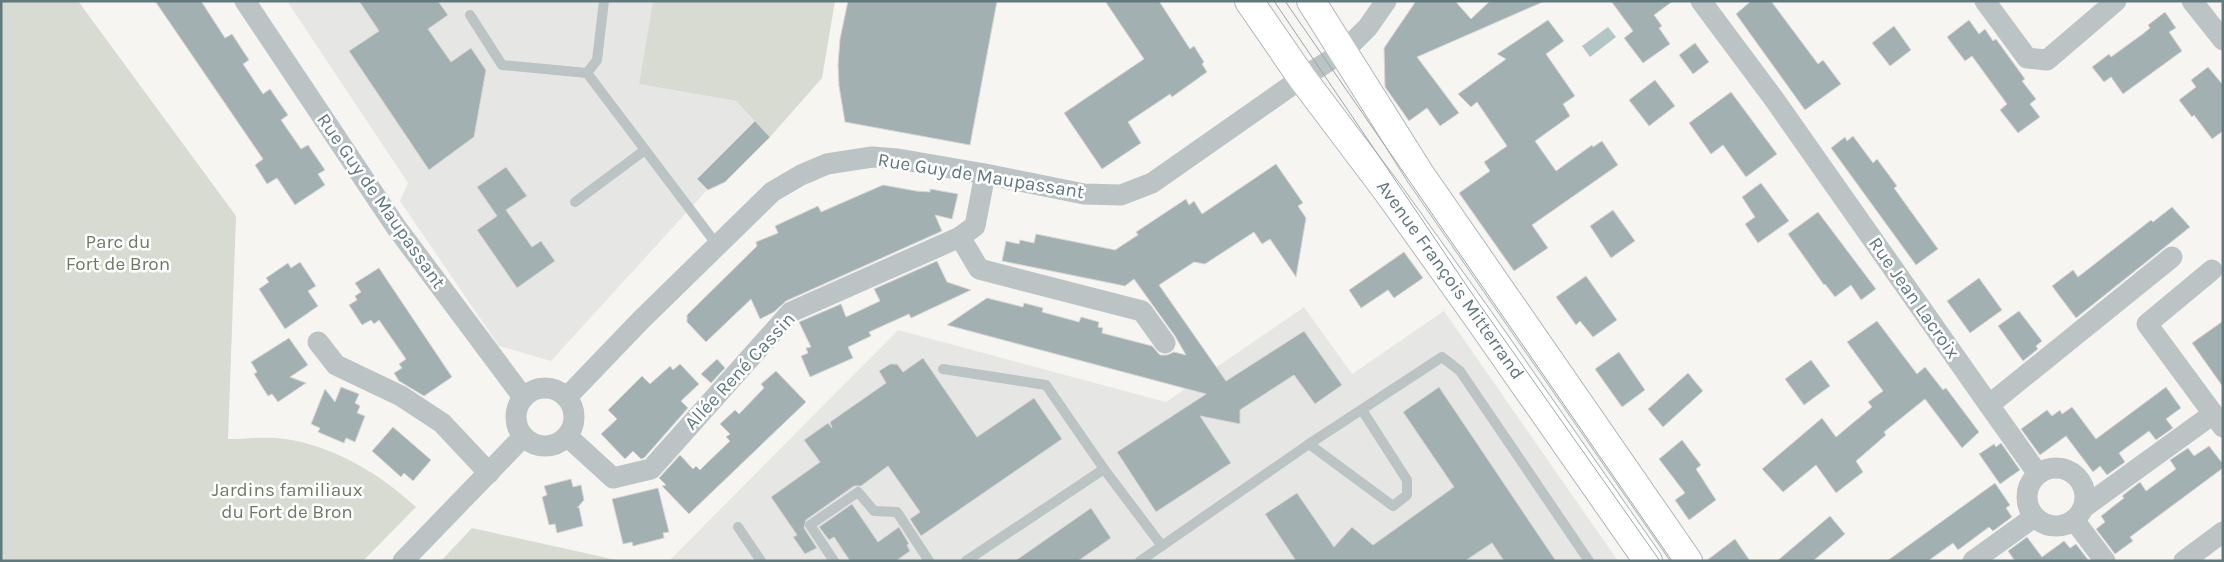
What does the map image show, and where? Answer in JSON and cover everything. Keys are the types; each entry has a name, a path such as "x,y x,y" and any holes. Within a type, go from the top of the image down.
{"street":[{"name":"Rue Guy de Maupassant","path":"245,1 396,227 523,397"},
{"name":"Avenue François Mitterrand","path":"1249,1 1302,78 1405,215 1648,561"},
{"name":"Avenue François Mitterrand","path":"1311,1 1420,174 1688,561"},
{"name":"Rue Guy de Maupassant","path":"567,397 772,192 800,175 827,164 872,157 898,159 985,174 1084,194 1121,195 1152,182 1302,78 1343,52 1368,26 1386,1"},
{"name":"Rue Jean Lacroix","path":"1701,1 1774,98 2038,474"},
{"path":"1985,1 2026,58 2047,60 2116,1"},
{"path":"2192,1 2223,40"},
{"name":"Allée René Cassin","path":"567,436 613,478 651,469 791,312 960,237 975,226 985,174"},
{"path":"960,237 979,269 1142,311 1165,343"},
{"path":"1989,405 2172,256"},
{"path":"2078,514 2085,499 2084,489 2074,474 2055,468 2046,469 2031,481 2026,499 2034,517 2041,522 2058,526 2078,514 2218,420 2147,324 2212,270"},
{"path":"318,342 336,365 401,396 442,423 489,473"},
{"path":"545,387 560,392 567,397 571,403 574,416 571,430 561,442 545,446 537,445 523,437 516,424 515,417 518,403 529,391 545,387"},
{"path":"403,561 523,437"},
{"path":"2078,514 2105,561"},
{"path":"1973,561 2034,517"},
{"path":"2184,561 2223,532"}],"lane":[{"path":"587,73 596,60 604,1"},
{"path":"470,15 502,65 587,73 717,245"},
{"path":"575,202 645,150"},
{"path":"1140,561 1309,444 1442,357 1460,371 1589,561"},
{"path":"943,368 1046,385 1104,469 1162,546"},
{"path":"1309,444 1393,506 1407,495 1407,480 1362,410"},
{"path":"966,561 1104,469"},
{"path":"834,561 810,524 858,492 874,511 897,512 929,561"},
{"path":"738,527 761,561"}],"shaded area":[{"path":"287,1 653,1 639,84 736,101 770,137 725,182 707,190 551,361 499,346 400,201 408,183"},
{"path":"1608,27 1616,37 1590,57 1582,46"},
{"path":"1304,307 1352,374 1444,311 1618,561 669,561 898,330 1166,402"}],"green space":[{"name":"Parc du Fort de Bron","path":"1,1 78,1 236,216 228,439 278,438 321,448 372,473 416,507 363,561 1,561"},
{"path":"653,1 835,1 822,78 770,137 736,101 639,84"},
{"path":"472,528 621,561 441,561"}],"building":[{"path":"155,1 201,1 225,38 232,34 249,60 243,64 263,94 270,89 288,115 281,120 301,149 308,145 325,170 318,174 325,185 295,205 277,178 267,184 255,165 263,159"},
{"path":"359,1 438,1 448,15 428,29 451,62 471,48 486,70 474,137 429,170 349,51 379,31"},
{"path":"848,1 997,1 970,145 845,122 839,86 838,65 840,39"},
{"path":"1105,1 1159,1 1190,49 1194,46 1204,62 1202,64 1207,72 1172,97 1170,94 1128,122 1141,143 1102,169 1064,113 1144,59"},
{"path":"1416,1 1455,1 1471,19 1490,1 1545,1 1417,57 1459,113 1440,126 1427,108 1409,121 1385,87 1384,48"},
{"path":"1611,1 1673,1 1654,15 1662,26 1659,28 1670,44 1643,63 1624,38 1633,31"},
{"path":"1751,1 1771,1 1818,64 1823,60 1841,84 1805,110 1736,14"},
{"path":"2165,12 2176,28 2169,32 2182,51 2123,94 2111,77 2104,82 2092,67 2109,54 2111,57 2144,33 2150,28 2148,25"},
{"path":"1548,20 1564,41 1546,54 1575,96 1563,104 1570,116 1535,141 1556,171 1592,145 1593,147 1602,141 1618,165 1532,225 1548,248 1514,271 1459,193 1490,171 1484,162 1507,146 1477,102 1471,107 1458,94 1506,59 1497,54"},
{"path":"1969,20 1979,34 1985,29 1993,41 1996,39 2025,79 2022,81 2036,99 2030,104 2040,117 2018,133 2000,110 2007,104 1972,56 1965,61 1947,37"},
{"path":"1894,26 1911,50 1890,66 1872,43"},
{"path":"1695,43 1709,62 1693,74 1679,55"},
{"path":"2208,67 2223,85 2223,131 2212,139 2194,115 2192,117 2179,100 2196,87 2191,80"},
{"path":"1655,80 1675,106 1649,126 1629,100"},
{"path":"1731,92 1777,154 1746,177 1723,145 1711,154 1689,123"},
{"path":"755,121 770,137 725,182 708,190 697,179"},
{"path":"1853,136 1873,163 1877,159 1897,186 1894,188 1938,249 1916,265 1831,148 1845,137 1847,141"},
{"path":"1276,164 1303,203 1298,206 1306,218 1296,277 1270,239 1262,244 1254,232 1205,264 1194,262 1159,285 1226,381 1304,331 1342,385 1315,404 1294,375 1240,410 1240,424 1200,416 1231,463 1156,512 1117,452 1206,394 947,325 987,298 1023,307 1024,303 1043,308 1042,312 1079,322 1081,317 1099,322 1098,327 1103,328 1102,333 1152,346 1160,355 1174,352 1186,355 1175,336 1134,279 1125,286 1002,261 1006,241 1019,244 1020,240 1034,243 1036,234 1115,250 1138,235 1136,232 1186,199 1189,205 1194,201 1202,214"},
{"path":"506,167 527,196 506,210 532,247 541,241 555,261 517,288 477,230 497,216 477,187"},
{"path":"1761,183 1789,221 1758,243 1745,224 1755,217 1742,197"},
{"path":"883,185 916,191 930,192 930,189 958,194 952,219 935,215 942,231 786,301 774,312 760,319 751,299 706,342 687,322 687,315 757,246 756,242 778,233 775,226 818,206 821,212"},
{"path":"2172,207 2190,227 2076,318 2052,286 2073,270 2078,277 2151,220 2153,222"},
{"path":"1613,210 1635,241 1611,258 1590,226"},
{"path":"1818,212 1876,289 1861,300 1851,285 1835,297 1824,285 1788,234"},
{"path":"1404,252 1423,278 1394,298 1388,290 1361,308 1349,290"},
{"path":"937,261 947,282 971,290 911,318 909,314 869,332 871,336 848,347 853,358 810,377 801,356 808,353 806,348 811,347 799,322 841,304 846,317 880,301 874,289"},
{"path":"300,262 316,286 308,291 318,306 285,329 259,289 269,282 266,278 288,263 291,268"},
{"path":"379,268 452,377 424,396 399,381 394,373 402,368 399,364 406,359 379,320 374,324 371,320 362,325 349,305 357,300 355,296 361,292 355,283"},
{"path":"1586,276 1617,320 1593,337 1580,321 1576,325 1556,297"},
{"path":"1979,278 2002,310 1970,333 1947,301"},
{"path":"2019,311 2042,341 2036,346 2038,349 2023,361 1998,326"},
{"path":"1877,321 1917,374 1925,367 1943,390 1946,388 1979,432 1962,448 1925,399 1884,432 1886,435 1856,461 1863,472 1836,493 1816,465 1783,492 1762,469 1822,418 1836,437 1872,407 1868,402 1883,391 1847,342"},
{"path":"2223,321 2223,387 2192,343"},
{"path":"289,338 308,365 290,377 306,383 278,402 272,394 268,396 254,374 257,372 251,362"},
{"path":"1619,352 1645,390 1622,407 1595,369"},
{"path":"923,358 977,437 1034,398 1062,439 921,536 910,519 920,512 888,466 861,486 854,486 806,520 804,528 817,548 805,554 793,537 797,535 771,497 820,462 804,440 828,423 832,428 830,422 886,383 879,371 890,364 897,364 903,372"},
{"path":"717,359 725,368 711,383 701,374"},
{"path":"1811,360 1830,386 1804,405 1785,379"},
{"path":"680,364 699,384 681,401 688,408 644,458 641,459 633,451 625,459 601,434 617,419 608,410 642,376 650,384 670,366 673,370"},
{"path":"776,371 806,402 689,514 662,486 666,485 659,478 680,455 693,469 696,466 700,470 730,441 726,437 730,434 720,424 735,410 739,414 764,388 761,384"},
{"path":"1688,373 1703,391 1663,427 1648,409"},
{"path":"341,387 359,394 355,403 360,406 357,413 365,416 355,442 346,438 344,443 318,432 320,428 311,424 325,389 335,402"},
{"path":"1439,387 1556,561 1504,561 1492,543 1465,561 1296,561 1265,514 1297,493 1334,547 1352,527 1373,545 1454,487 1403,412"},
{"path":"2166,387 2181,408 2166,419 2173,428 2156,440 2149,431 2119,453 2125,462 2107,475 2100,466 2093,472 2066,436 2040,455 2021,429 2047,410 2052,416 2060,410 2062,414 2072,407 2096,439"},
{"path":"393,427 431,460 413,481 404,473 401,477 372,451"},
{"path":"1682,440 1701,465 1696,469 1716,500 1689,520 1675,500 1685,493 1659,459"},
{"path":"2001,443 2020,470 2000,484 1979,454 1994,444 1996,447"},
{"path":"2209,446 2223,464 2223,468 2130,537 2133,541 2115,554 2096,529 2105,522 2101,516 2124,498 2122,496 2140,482 2146,491 2176,469 2170,460 2188,448 2194,456"},
{"path":"571,479 573,487 581,485 584,500 577,508 579,507 583,526 557,533 555,524 549,525 542,497 547,495 544,486"},
{"path":"1995,483 2010,505 2006,508 2012,517 1993,531 1989,527 1958,550 1953,543 1928,561 1887,561"},
{"path":"658,488 669,532 663,533 664,538 633,546 632,542 623,544 612,499"},
{"path":"852,504 878,542 899,527 909,544 907,545 910,551 896,561 850,561 834,537 829,540 819,527"},
{"path":"1091,508 1111,538 1078,561 1015,561"},
{"path":"1830,516 1845,534 1813,561 1777,561"},
{"path":"2027,537 2042,557 2064,541 2070,548 2076,544 2089,561 2015,561 2008,551"},
{"path":"1735,539 1750,561 1706,561"}],"tram line":[{"path":"1274,1 1473,295 1660,561"},
{"path":"1285,1 1672,561"}],"park label":[{"name":"Jardins familiaux du Fort de Bron","path":"287,501"}]}
